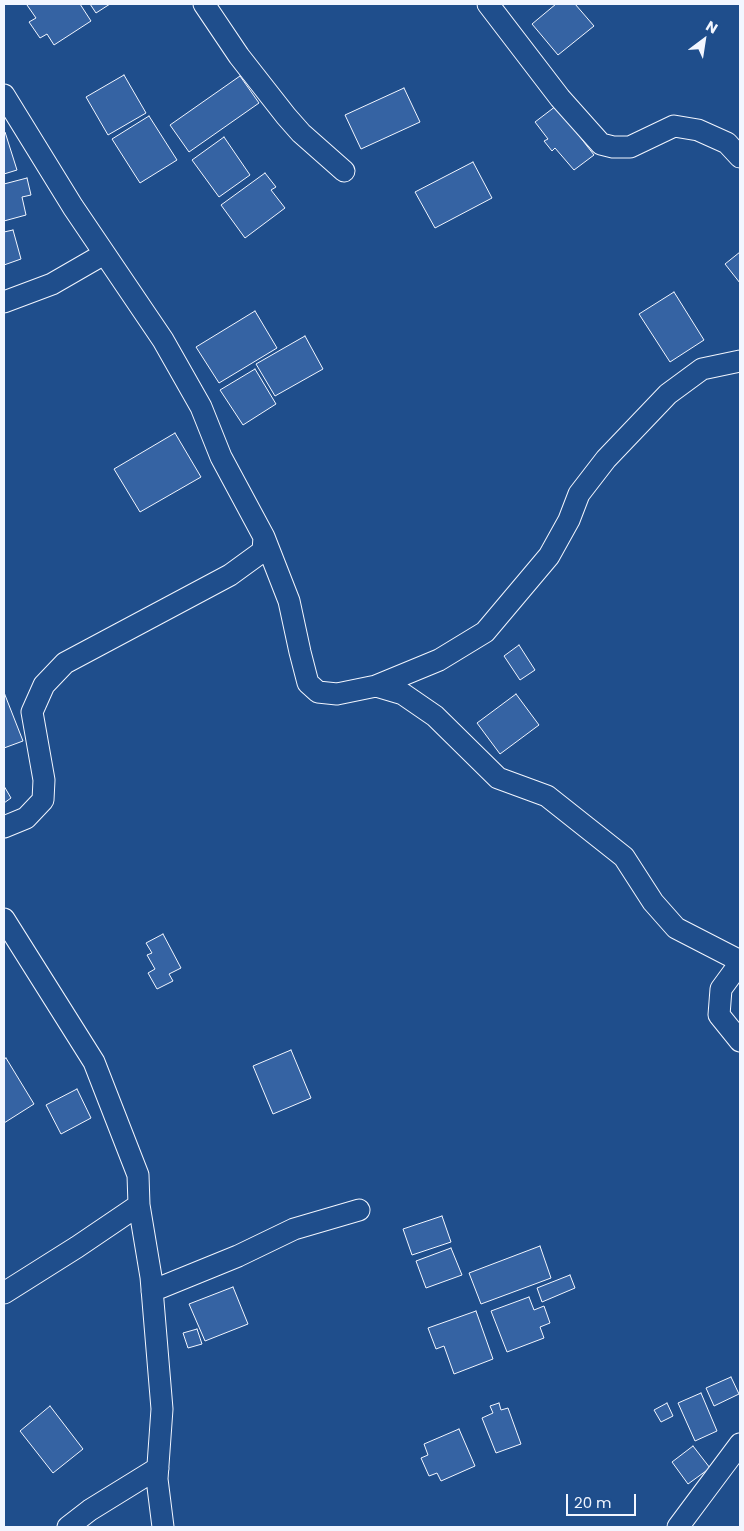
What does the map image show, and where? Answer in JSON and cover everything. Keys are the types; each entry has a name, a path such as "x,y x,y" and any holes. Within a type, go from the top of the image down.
{"street":[{"path":"204,4 239,56 286,116 301,133 344,172"},
{"path":"488,4 560,98 601,144 613,147 630,147 674,126 698,130 727,144 740,156"},
{"path":"4,95 73,207 168,348 201,407 221,457 264,537 288,601 308,683 318,692 337,694 376,686 439,660 485,632 549,556 569,520 578,494 606,459 668,394 702,368 740,361"},
{"path":"4,302 52,284 104,254"},
{"path":"4,827 26,818 43,800 44,780 32,712 44,685 65,664 230,575 263,551 264,537"},
{"path":"376,686 402,694 435,716 498,778 547,796 624,857 653,902 676,928 740,962 721,989 719,1015 740,1040"},
{"path":"4,919 94,1062 138,1175 139,1205 152,1291 162,1408 157,1479 163,1527"},
{"path":"4,1293 139,1205"},
{"path":"152,1291 238,1256 294,1229 359,1210"},
{"path":"678,1527 740,1444"},
{"path":"68,1527 90,1510 158,1468"}],"building":[{"path":"80,4 91,21 54,45 47,34 40,38 29,22 36,18 27,5"},
{"path":"90,4 110,4 96,13"},
{"path":"556,4 575,4 594,26 558,55 532,24"},
{"path":"124,75 146,113 108,135 86,97"},
{"path":"240,76 259,103 189,152 170,125"},
{"path":"404,88 420,122 361,149 345,115"},
{"path":"556,106 594,155 574,170 555,148 552,151 544,141 548,139 535,122"},
{"path":"149,116 177,160 140,183 112,139"},
{"path":"4,132 17,170 4,174"},
{"path":"224,137 250,175 219,197 192,160"},
{"path":"473,162 492,198 435,228 415,192"},
{"path":"265,173 276,187 271,190 285,208 245,238 221,205"},
{"path":"27,178 31,195 22,197 26,215 4,221 4,184"},
{"path":"13,230 21,259 4,265 4,232"},
{"path":"740,252 740,283 725,264"},
{"path":"674,292 704,340 670,362 639,314"},
{"path":"255,311 277,348 219,383 196,347"},
{"path":"305,336 323,369 275,396 256,364"},
{"path":"255,369 276,404 243,425 220,390"},
{"path":"175,433 201,477 140,512 114,469"},
{"path":"519,645 535,670 520,680 504,656"},
{"path":"516,694 539,725 500,754 477,723"},
{"path":"4,696 23,741 4,748"},
{"path":"4,786 11,798 4,803"},
{"path":"163,934 181,968 169,974 173,981 157,989 148,973 155,969 147,955 152,953 146,943"},
{"path":"291,1050 311,1098 273,1114 253,1066"},
{"path":"6,1058 34,1104 4,1123 4,1059"},
{"path":"77,1089 91,1118 61,1134 46,1105"},
{"path":"442,1216 451,1242 412,1255 403,1229"},
{"path":"540,1246 551,1278 481,1304 469,1273"},
{"path":"451,1248 462,1275 426,1288 416,1261"},
{"path":"570,1275 575,1288 542,1302 537,1288"},
{"path":"233,1287 248,1324 205,1341 189,1304"},
{"path":"529,1297 534,1310 544,1306 550,1323 540,1327 544,1338 507,1352 491,1311"},
{"path":"476,1311 493,1359 454,1374 444,1346 436,1349 428,1328"},
{"path":"197,1329 202,1344 188,1348 183,1333"},
{"path":"731,1377 739,1394 714,1406 706,1388"},
{"path":"701,1393 717,1431 695,1441 678,1403"},
{"path":"499,1403 501,1410 508,1408 521,1444 496,1453 482,1418 493,1413 490,1406"},
{"path":"667,1403 673,1416 661,1422 654,1410"},
{"path":"50,1406 83,1449 53,1473 20,1431"},
{"path":"459,1429 475,1466 441,1481 437,1473 429,1476 421,1458 428,1455 424,1444"},
{"path":"693,1446 710,1468 688,1484 672,1462"}]}
